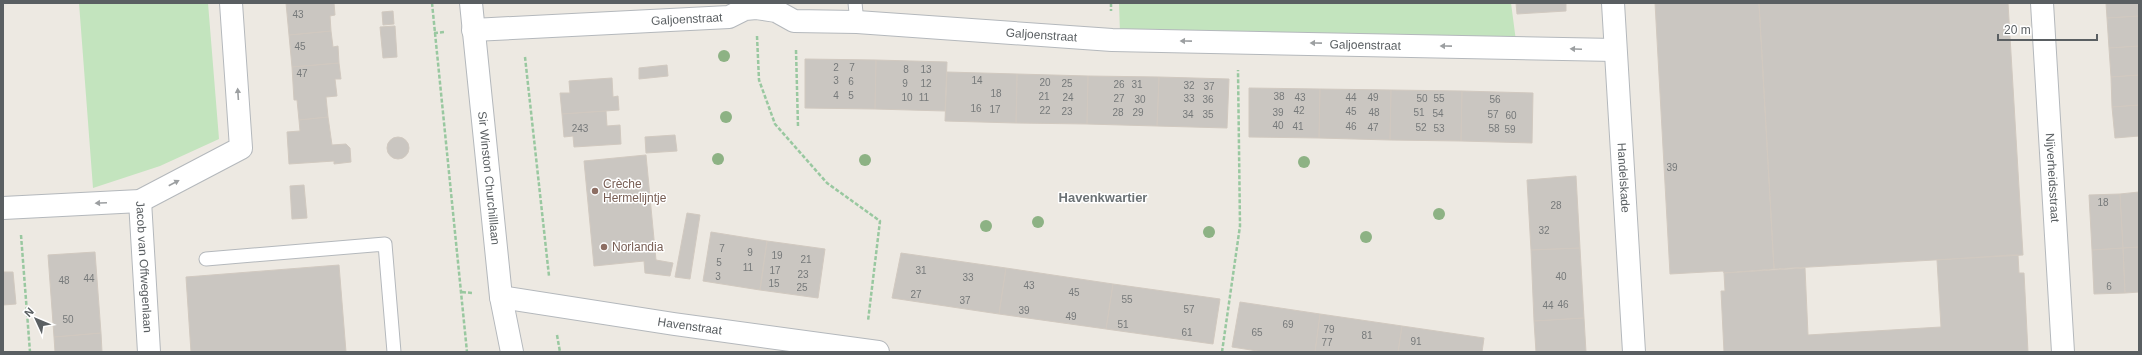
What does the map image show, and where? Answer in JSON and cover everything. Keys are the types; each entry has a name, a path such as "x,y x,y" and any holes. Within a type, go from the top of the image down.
{"street":[{"name":"Jacob van Offwegenlaan","path":"149,352 140,201 242,148 231,3"},
{"name":"Sir Winston Churchilllaan","path":"471,3 502,297 512,352"},
{"name":"Handelskade","path":"1613,3 1634,352"},
{"name":"Nijverheidsstraat","path":"2042,3 2063,352"},
{"name":"Galjoenstraat","path":"473,30 522,29 729,16 745,9 756,8 776,11 794,21 856,12 1112,40 1615,50"},
{"path":"11,208 140,201"},
{"name":"Havenstraat","path":"502,297 552,306 871,351"}],"lane":[{"path":"206,259 385,244 394,352"}],"path":[{"path":"432,3 467,352"},
{"path":"756,8 759,80 775,124 827,183 880,221 871,351"},
{"path":"794,21 798,126"},
{"path":"522,29 552,306 560,352"},
{"path":"1222,352 1240,226 1237,42"},
{"path":"11,208 30,352"}],"green space":[{"path":"79,3 208,3 219,139 160,166 93,188"},
{"path":"1119,3 1511,3 1516,41 1120,34"}],"building":[{"path":"286,3 334,3 335,15 330,16 331,31 289,35"},
{"path":"1516,3 1566,3 1566,11 1517,14"},
{"path":"1655,3 1759,3 1774,269 1724,273 1723,271 1670,274"},
{"path":"1759,3 2008,3 2023,255 1774,269"},
{"path":"2106,3 2139,3 2139,16 2107,18"},
{"path":"393,11 394,24 383,25 382,12"},
{"path":"2139,16 2139,46 2109,48 2107,18"},
{"path":"395,26 397,57 383,58 380,27"},
{"path":"331,31 333,47 338,46 339,63 292,67 289,35"},
{"path":"2139,46 2139,75 2111,77 2109,48"},
{"path":"805,59 876,60 875,109 805,108"},
{"path":"876,60 947,62 945,111 875,109"},
{"path":"339,63 341,79 335,79 337,96 326,97 328,117 299,120 297,100 294,100 292,67"},
{"path":"667,65 668,76 639,79 639,68"},
{"path":"947,72 1017,74 1016,123 945,121"},
{"path":"1017,74 1088,76 1087,124 1016,123"},
{"path":"2139,75 2139,105 2112,107 2111,77"},
{"path":"1088,76 1159,77 1157,126 1087,124"},
{"path":"1159,77 1229,79 1227,128 1157,126"},
{"path":"612,78 613,97 618,96 619,110 562,114 560,93 570,93 569,81"},
{"path":"1249,88 1320,89 1319,138 1249,137"},
{"path":"1320,89 1391,90 1390,140 1319,138"},
{"path":"1391,90 1462,91 1461,141 1390,140"},
{"path":"1462,91 1533,93 1532,143 1461,141"},
{"path":"2139,105 2139,136 2115,138 2112,107"},
{"path":"606,111 607,126 620,125 621,144 574,147 573,136 564,137 562,114"},
{"path":"328,117 332,145 346,144 350,148 351,162 334,164 334,161 289,164 287,132 300,131 299,120"},
{"path":"675,135 677,151 646,153 645,137"},
{"path":"398,137 406,140 409,148 406,156 398,159 390,156 387,148 390,140"},
{"path":"646,155 656,260 673,263 670,276 645,273 644,261 594,266 584,161"},
{"path":"1576,176 1580,248 1531,250 1527,180"},
{"path":"304,185 307,218 292,219 290,186"},
{"path":"2139,192 2139,247 2123,248 2120,194"},
{"path":"2120,194 2123,248 2092,250 2089,195"},
{"path":"687,213 700,215 690,279 675,277"},
{"path":"711,232 767,241 760,290 703,281"},
{"path":"767,241 825,249 818,298 760,290"},
{"path":"2139,247 2139,292 2125,293 2123,248"},
{"path":"1580,248 1584,318 1534,321 1531,250"},
{"path":"2123,248 2125,293 2094,294 2092,250"},
{"path":"95,252 101,333 54,337 48,255"},
{"path":"901,253 1006,268 999,314 892,298"},
{"path":"2018,255 2019,273 2024,273 2028,352 1724,352 1721,291 1725,291 1724,273 1805,268 1808,335 1941,327 1937,260"},
{"path":"339,265 346,352 191,352 186,277"},
{"path":"1006,268 1113,284 1106,329 999,314"},
{"path":"3,272 13,272 16,304 3,305"},
{"path":"1113,284 1220,299 1213,344 1106,329"},
{"path":"1240,302 1320,314 1315,352 1264,352 1232,347"},
{"path":"1320,314 1402,326 1398,352 1315,352"},
{"path":"1584,318 1586,352 1536,352 1534,321"},
{"path":"1402,326 1484,338 1482,352 1398,352"},
{"path":"101,333 102,352 55,352 54,337"}],"place":[{"name":"Crèche Hermelijntje","path":"595,191"},
{"name":"Norlandia","path":"604,247"}],"district":[{"name":"Havenkwartier","path":"1103,197"}]}
